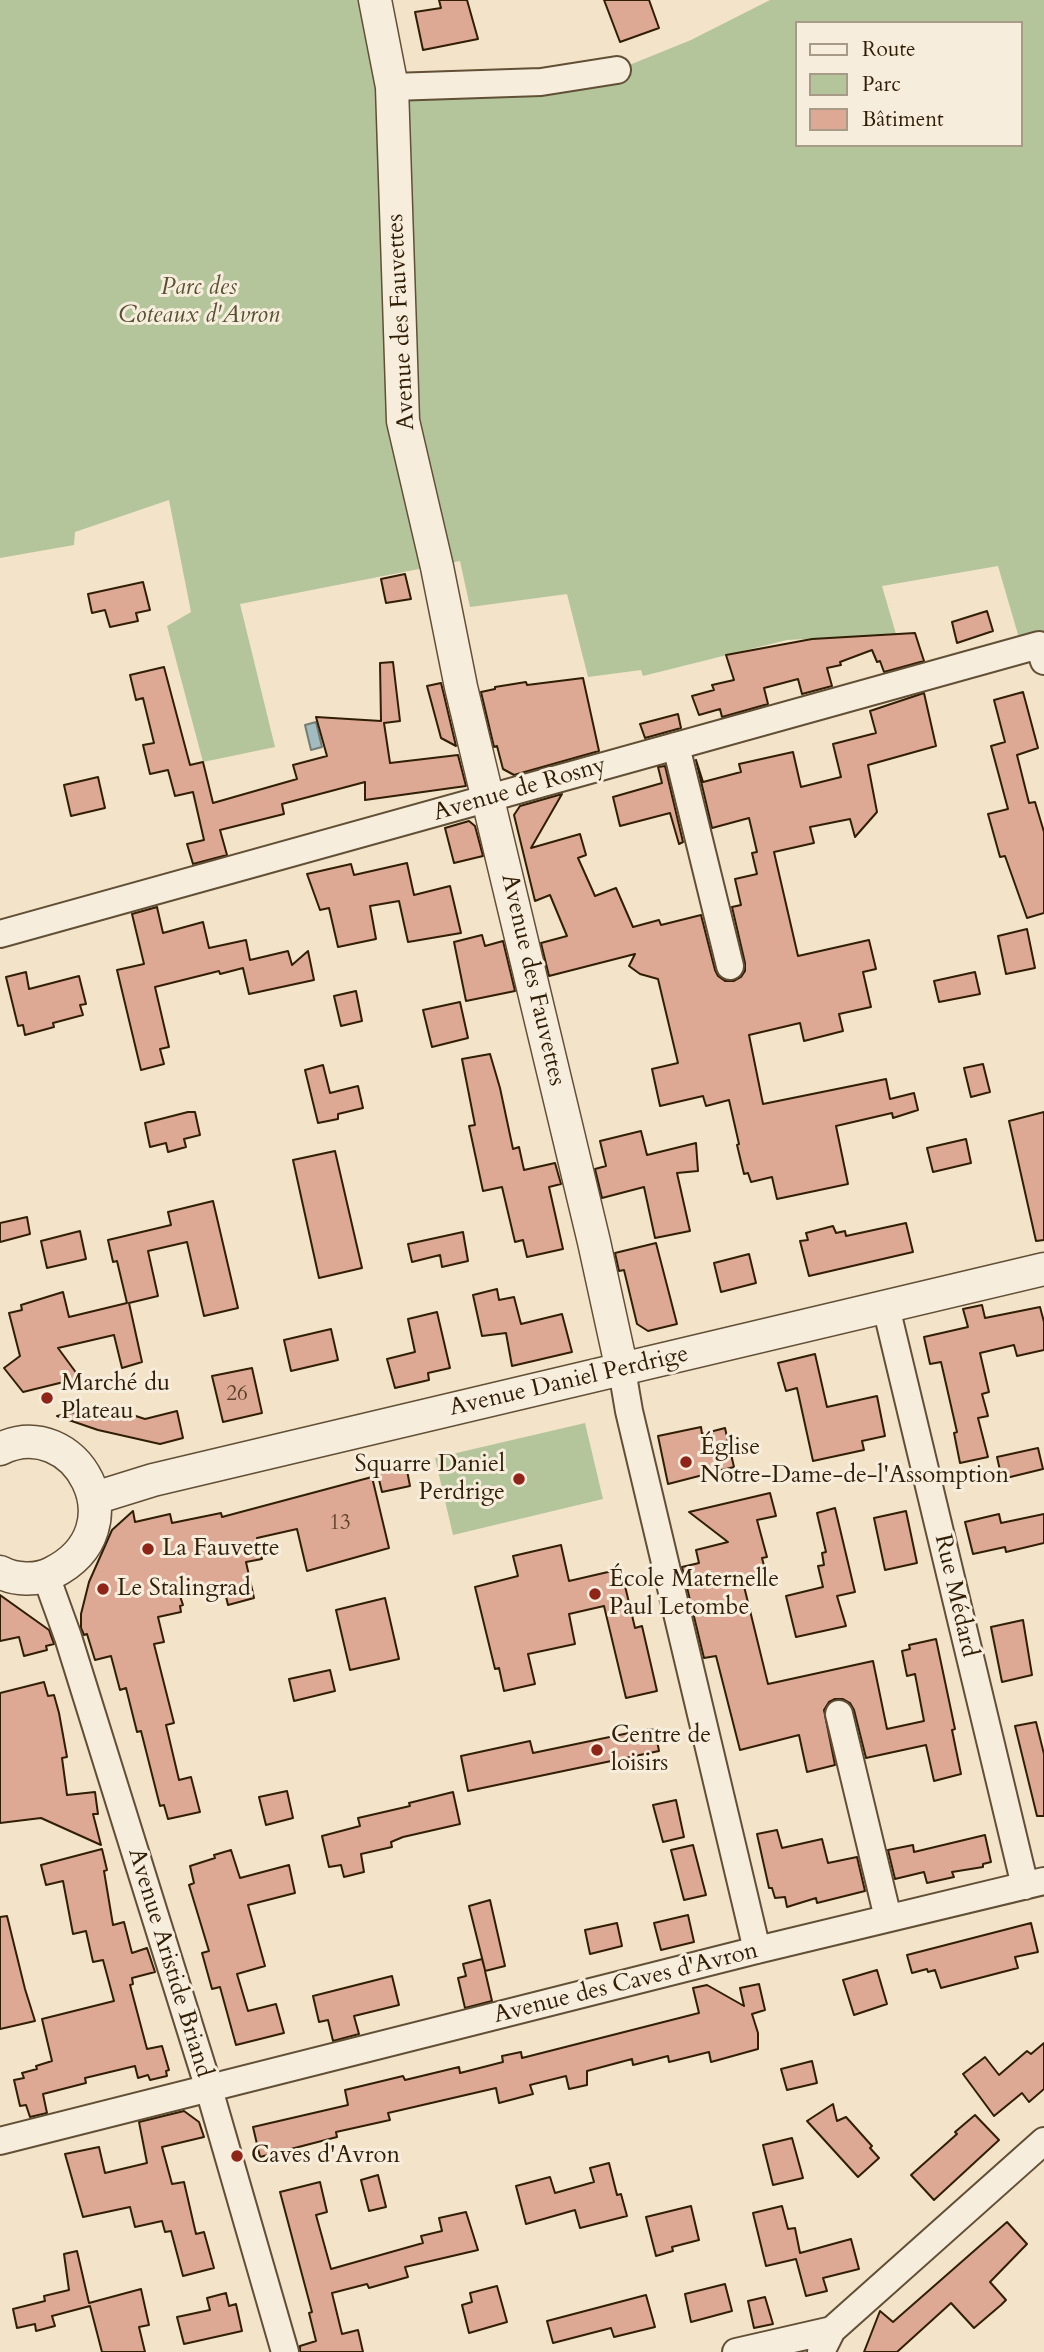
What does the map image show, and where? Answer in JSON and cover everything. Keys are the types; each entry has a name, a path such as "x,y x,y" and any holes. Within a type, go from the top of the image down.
{"street":[{"name":"Avenue des Fauvettes","path":"376,0 392,88 403,421 488,800 614,1326 629,1411 757,1950"},
{"path":"392,88 541,82 617,70"},
{"name":"Avenue de Rosny","path":"0,934 676,746 1041,653"},
{"path":"676,746 730,966"},
{"name":"Avenue Daniel Perdrige","path":"95,1498 153,1480 1044,1269"},
{"name":"Rue Médard","path":"886,1307 1034,1883"},
{"path":"0,1572 25,1579 47,1576 69,1565 86,1546 95,1523 95,1498 85,1472 71,1458 38,1443 1,1443"},
{"name":"Avenue Aristide Briand","path":"47,1576 209,2089 285,2352"},
{"path":"839,1714 888,1918"},
{"name":"Avenue des Caves d'Avron","path":"0,2139 1034,1883"},
{"path":"736,2352 826,2341 1044,2141"}],"green space":[{"name":"Parc des Coteaux d'Avron","path":"0,0 375,0 392,87 617,70 691,40 770,0 1044,0 1044,631 1019,638 998,566 882,586 896,634 787,640 643,676 641,670 588,677 567,594 470,607 460,561 240,604 275,747 203,762 167,626 191,612 169,500 75,532 74,545 0,558"},
{"name":"Squarre Daniel Perdrige","path":"585,1423 603,1499 453,1535 435,1458"}],"water":[{"path":"316,722 322,747 311,750 305,725"}],"building":[{"path":"439,0 467,0 478,39 423,50 415,12 441,8"},
{"path":"604,0 649,0 659,28 620,42"},
{"path":"405,574 411,599 386,603 381,579"},
{"path":"143,582 150,610 136,613 138,621 110,627 105,610 92,613 88,594"},
{"path":"987,611 993,631 957,643 952,622"},
{"path":"915,633 924,661 884,672 872,650 840,662 841,665 827,668 832,686 802,694 798,679 764,688 768,704 722,717 720,709 699,715 692,696 714,690 712,685 734,680 726,655 812,639"},
{"path":"393,662 400,721 384,723 390,763 458,755 466,786 365,800 365,782 282,804 284,814 220,830 227,855 193,864 187,844 204,840 193,792 175,796 168,770 150,774 143,745 154,743 143,698 136,700 130,675 164,667 190,765 203,762 213,803 297,779 293,765 327,756 316,717 381,721 380,663"},
{"path":"583,678 599,751 514,775 503,769 497,746 494,747 481,692 526,682 527,685"},
{"path":"441,683 456,746 441,738 427,686"},
{"path":"1023,692 1038,748 1017,755 1029,803 1035,802 1044,832 1044,913 1027,918 1005,856 1000,857 988,814 1008,809 991,746 1005,742 994,700"},
{"path":"924,693 936,746 868,765 877,812 855,837 850,819 810,827 814,843 774,852 798,956 869,940 876,969 863,972 871,1007 839,1014 843,1031 804,1041 800,1023 749,1035 763,1104 886,1079 890,1099 914,1093 918,1110 893,1118 892,1113 836,1126 848,1184 777,1199 772,1177 751,1182 748,1173 744,1174 729,1100 706,1106 703,1096 660,1106 652,1069 678,1063 658,979 640,974 629,966 635,954 549,976 541,943 567,936 550,895 535,901 514,815 520,806 562,794 531,848 580,834 586,855 578,858 595,896 616,888 633,927 659,920 661,925 701,915 718,976 725,981 734,981 745,971 732,907 741,905 735,879 757,874 752,853 757,852 749,818 712,828 696,760 703,782 741,772 739,764 793,752 801,787 841,777 833,744 876,733 870,711"},
{"path":"678,714 681,728 645,738 640,724"},
{"path":"665,766 683,842 679,844 670,813 620,826 613,797 662,783 658,767"},
{"path":"98,777 105,808 71,816 64,785"},
{"path":"469,821 475,826 483,856 454,863 445,828"},
{"path":"407,863 414,895 450,886 461,933 408,942 399,901 370,906 376,939 338,947 329,908 320,910 307,874 351,864 354,875"},
{"path":"157,907 163,933 203,922 209,948 246,940 250,960 288,951 292,965 308,951 314,980 249,994 243,968 220,974 219,971 155,987 169,1047 160,1049 164,1064 141,1070 117,970 144,964 132,914"},
{"path":"1027,929 1035,968 1006,974 998,936"},
{"path":"482,935 485,946 503,941 515,991 466,1001 454,942"},
{"path":"26,972 29,989 79,976 86,1004 80,1005 83,1015 53,1023 54,1027 25,1035 23,1025 18,1026 6,977"},
{"path":"975,972 980,994 939,1002 934,981"},
{"path":"356,991 362,1021 341,1026 334,996"},
{"path":"460,1002 468,1038 432,1047 423,1010"},
{"path":"490,1054 513,1149 519,1147 524,1170 555,1163 561,1184 549,1187 563,1249 527,1257 523,1240 515,1242 502,1187 483,1191 469,1126 475,1125 462,1059"},
{"path":"983,1064 990,1092 971,1097 964,1068"},
{"path":"323,1065 330,1093 358,1086 363,1108 338,1114 338,1119 318,1123 305,1070"},
{"path":"195,1112 200,1135 184,1139 186,1147 168,1152 166,1143 150,1147 145,1123"},
{"path":"1044,1112 1044,1240 1036,1241 1009,1121"},
{"path":"641,1131 647,1155 696,1143 698,1171 677,1173 690,1231 655,1238 644,1187 602,1198 595,1169 606,1166 600,1141"},
{"path":"966,1139 971,1163 933,1172 927,1148"},
{"path":"335,1151 362,1268 319,1278 293,1160"},
{"path":"213,1201 238,1308 204,1316 187,1242 148,1251 158,1296 129,1303 142,1362 122,1368 114,1335 58,1348 80,1378 23,1392 4,1368 20,1356 9,1313 22,1310 21,1305 63,1292 69,1317 127,1303 117,1261 113,1262 108,1240 171,1225 168,1212"},
{"path":"27,1217 30,1234 0,1242 0,1223"},
{"path":"906,1223 913,1252 809,1276 800,1241 808,1240 806,1233 833,1226 836,1233 845,1231 846,1236"},
{"path":"80,1231 86,1259 47,1268 41,1241"},
{"path":"463,1232 468,1261 442,1267 440,1255 412,1262 408,1244"},
{"path":"656,1243 677,1324 648,1331 637,1324 624,1270 619,1271 615,1253"},
{"path":"749,1254 756,1283 721,1292 714,1263"},
{"path":"497,1289 499,1300 514,1297 521,1324 562,1314 572,1352 512,1366 506,1333 482,1336 473,1295"},
{"path":"982,1305 985,1318 1040,1307 1044,1322 1044,1350 1017,1356 1014,1345 980,1353 989,1392 982,1394 988,1416 978,1418 988,1457 960,1463 954,1433 957,1432 941,1362 930,1364 924,1337 968,1327 963,1309"},
{"path":"437,1312 450,1368 428,1373 429,1380 395,1388 387,1359 415,1352 408,1319"},
{"path":"331,1329 338,1360 291,1371 284,1340"},
{"path":"815,1354 827,1407 877,1396 885,1436 862,1441 864,1450 813,1461 797,1388 786,1391 778,1363"},
{"path":"252,1368 262,1413 223,1422 212,1376"},
{"path":"105,1406 145,1419 177,1411 183,1438 160,1444 98,1430 57,1416"},
{"path":"701,1427 702,1434 725,1428 734,1467 668,1484 658,1436"},
{"path":"1038,1448 1043,1469 1002,1479 997,1457"},
{"path":"405,1460 410,1486 382,1492 376,1467"},
{"path":"372,1477 389,1548 307,1571 297,1529 257,1538 262,1559 246,1562 254,1598 228,1605 223,1584 180,1596 183,1605 180,1606 181,1612 158,1617 164,1642 154,1644 174,1723 166,1725 179,1780 191,1777 200,1812 168,1819 164,1805 160,1806 141,1731 137,1732 126,1688 120,1690 111,1656 95,1660 87,1634 84,1635 81,1628 81,1614 89,1582 112,1530 133,1511 135,1522 170,1514 172,1523 221,1513 222,1517"},
{"path":"770,1493 776,1516 757,1520 767,1557 762,1558 766,1573 742,1578 768,1684 873,1661 887,1729 924,1721 915,1674 907,1676 902,1651 910,1649 909,1645 936,1639 955,1729 952,1730 961,1774 934,1781 926,1745 866,1758 854,1710 850,1703 843,1699 829,1702 824,1710 835,1765 807,1772 799,1735 740,1750 716,1656 704,1658 682,1567 699,1563 696,1550 728,1542 689,1512"},
{"path":"835,1508 855,1592 837,1596 846,1626 796,1637 786,1596 823,1587 818,1566 824,1565 822,1553 826,1552 817,1513"},
{"path":"906,1511 917,1563 885,1570 874,1518"},
{"path":"999,1514 1001,1523 1044,1514 1044,1543 1006,1552 1005,1547 973,1554 965,1522"},
{"path":"561,1545 569,1581 621,1569 635,1628 642,1626 657,1691 626,1698 604,1606 569,1614 575,1644 528,1654 535,1684 504,1691 499,1668 495,1669 475,1587 518,1576 513,1556"},
{"path":"0,1595 49,1630 54,1644 46,1646 47,1650 24,1656 19,1637 0,1641"},
{"path":"385,1598 399,1659 350,1670 336,1610"},
{"path":"1023,1620 1032,1675 1002,1682 991,1627"},
{"path":"330,1670 335,1691 294,1701 289,1679"},
{"path":"44,1682 48,1696 54,1695 59,1713 67,1757 62,1758 67,1795 95,1792 98,1814 93,1814 101,1845 41,1818 0,1823 0,1693"},
{"path":"1036,1722 1044,1754 1044,1816 1037,1816 1015,1726"},
{"path":"648,1729 655,1730 659,1751 468,1791 461,1756 530,1741 533,1753"},
{"path":"287,1791 293,1818 266,1825 259,1797"},
{"path":"453,1792 460,1824 403,1837 391,1842 392,1847 361,1854 364,1872 344,1877 341,1865 329,1867 322,1836 360,1826 358,1818 410,1806 409,1803"},
{"path":"676,1800 684,1837 663,1842 653,1805"},
{"path":"777,1830 782,1848 822,1839 828,1863 857,1857 865,1891 817,1903 816,1898 787,1907 785,1897 775,1898 772,1888 769,1888 757,1834"},
{"path":"985,1835 991,1862 983,1864 983,1867 952,1872 954,1877 927,1883 924,1872 895,1879 888,1850 913,1845 914,1852"},
{"path":"693,1845 706,1895 684,1900 671,1850"},
{"path":"102,1849 113,1925 124,1922 132,1953 147,1948 155,1972 132,1978 133,1984 130,1985 147,2049 162,2046 169,2070 166,2071 167,2076 150,2080 148,2075 138,2078 135,2066 85,2078 86,2083 43,2094 47,2113 30,2117 26,2105 20,2106 14,2080 24,2078 22,2073 37,2069 36,2066 52,2061 42,2019 114,2001 103,1960 93,1962 86,1931 73,1934 63,1881 46,1885 41,1865"},
{"path":"231,1850 240,1878 289,1865 295,1893 248,1905 265,1966 237,1974 248,2011 276,2004 284,2033 236,2045 220,1987 212,1989 202,1953 209,1951 189,1885 194,1883 190,1866"},
{"path":"490,1900 505,1966 485,1971 492,2001 465,2008 458,1978 466,1976 463,1964 482,1959 485,1970 469,1906"},
{"path":"688,1915 694,1942 661,1950 654,1923"},
{"path":"7,1916 35,2021 0,2029 0,1917"},
{"path":"617,1923 622,1946 590,1954 585,1930"},
{"path":"1031,1923 1038,1952 1015,1957 1018,1968 941,1988 935,1970 912,1973 907,1955"},
{"path":"877,1970 887,2004 854,2015 843,1980"},
{"path":"392,1976 399,2005 354,2016 359,2034 333,2041 328,2020 319,2022 313,1996"},
{"path":"759,1984 765,2010 752,2014 758,2033 758,2049 711,2062 709,2052 669,2062 668,2056 633,2065 632,2059 587,2071 587,2085 569,2089 566,2076 530,2085 533,2094 499,2103 496,2088 388,2113 390,2120 336,2132 337,2137 260,2157 253,2127 348,2105 345,2090 403,2076 405,2080 459,2067 460,2073 503,2062 502,2056 521,2052 522,2058 699,2013 693,1988 707,1985 744,2006 740,1988"},
{"path":"1044,2043 1044,2089 1029,2102 1022,2093 994,2116 963,2074 985,2057 999,2075 1027,2051 1031,2054"},
{"path":"812,2061 817,2083 787,2090 781,2069"},
{"path":"833,2104 837,2121 846,2117 879,2158 858,2177 807,2121"},
{"path":"184,2111 199,2122 204,2137 162,2147 172,2184 184,2182 196,2234 204,2232 214,2268 183,2276 171,2231 165,2232 162,2221 135,2227 130,2207 83,2217 65,2154 99,2147 105,2173 147,2163 139,2122"},
{"path":"975,2115 999,2140 934,2200 911,2175"},
{"path":"792,2138 803,2178 773,2185 763,2145"},
{"path":"609,2163 617,2195 621,2194 627,2216 580,2228 575,2210 526,2224 516,2186 550,2177 555,2193 594,2182 590,2168"},
{"path":"378,2175 386,2207 369,2211 361,2180"},
{"path":"320,2182 327,2212 316,2215 331,2269 423,2243 421,2236 442,2231 439,2218 466,2212 478,2250 405,2267 408,2277 369,2288 367,2284 332,2293 342,2334 358,2330 363,2352 300,2352 300,2346 316,2341 309,2313 312,2312 280,2192"},
{"path":"691,2206 699,2240 672,2247 673,2251 656,2256 646,2217"},
{"path":"782,2206 788,2229 795,2228 800,2253 851,2239 859,2269 823,2278 827,2291 806,2296 796,2259 766,2266 753,2213"},
{"path":"1007,2222 1027,2244 990,2282 1006,2300 1001,2305 974,2328 951,2303 897,2352 864,2352 880,2311 893,2322"},
{"path":"77,2251 89,2303 141,2289 149,2325 139,2327 145,2352 102,2352 90,2306 52,2316 55,2326 36,2331 35,2324 17,2328 13,2309 45,2301 44,2296 69,2290 64,2254"},
{"path":"725,2284 732,2311 691,2322 685,2294"},
{"path":"497,2286 507,2322 469,2333 462,2305 472,2302 470,2293"},
{"path":"226,2293 229,2306 236,2304 242,2331 184,2344 177,2317 210,2310 207,2298"},
{"path":"646,2295 655,2327 614,2337 611,2328 553,2343 547,2321"},
{"path":"765,2297 773,2324 754,2328 748,2301"}],"place":[{"name":"Marché du Plateau","path":"47,1398"},
{"name":"Église Notre-Dame-de-l'Assomption","path":"686,1462"},
{"name":"Squarre Daniel Perdrige","path":"519,1479"},
{"name":"La Fauvette","path":"148,1549"},
{"name":"Le Stalingrad","path":"103,1589"},
{"name":"École Maternelle Paul Letombe","path":"595,1594"},
{"name":"Centre de loisirs","path":"597,1750"},
{"name":"Caves d'Avron","path":"237,2156"}]}
